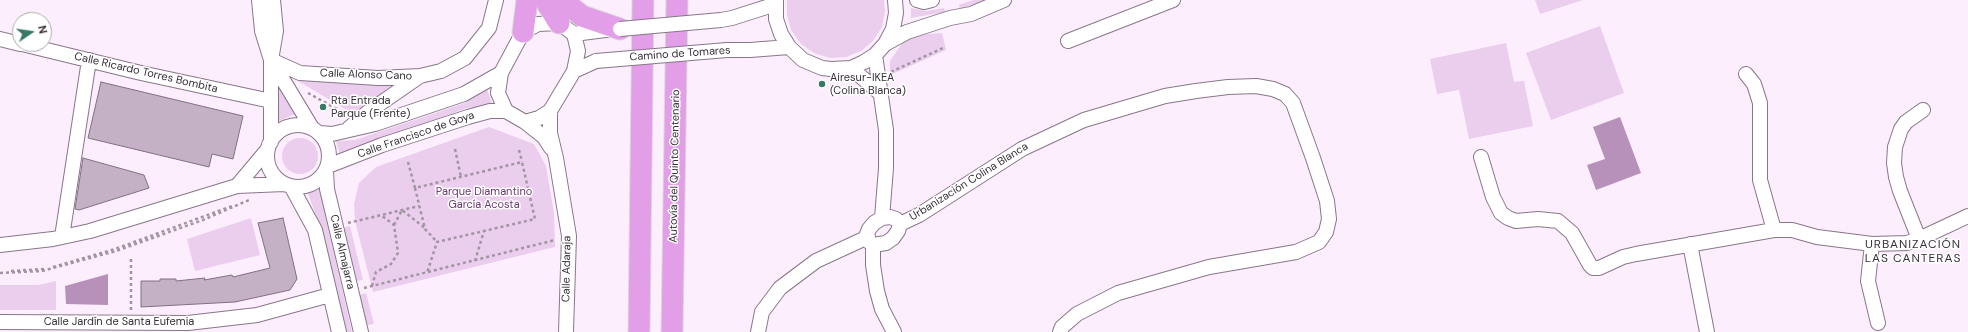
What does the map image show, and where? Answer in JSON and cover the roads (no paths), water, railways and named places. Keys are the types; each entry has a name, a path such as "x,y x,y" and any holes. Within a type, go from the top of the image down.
{"highway":[{"path":"523,32 527,0"},
{"path":"545,0 566,28"},
{"path":"562,0 582,16 620,29"},
{"path":"639,332 643,0"},
{"name":"Autovía del Quinto Centenario","path":"672,332 677,0"}],"street":[{"path":"0,245 62,237 126,221 237,186 287,185 301,187 311,185 319,179 327,169 330,156 328,145 316,131 271,60 262,31 259,0"},
{"path":"273,0 276,31 271,60 271,101 267,159 270,169 276,177 287,185"},
{"name":"Calle Alonso Cano","path":"271,60 300,73 378,78 420,76 442,71 465,58 489,28 496,0"},
{"path":"556,158 544,137 525,122 506,112 498,94 501,73 523,32 538,24 566,28 620,29 721,20 732,18 776,2 776,19 781,34 789,47 804,60 822,68 851,68 875,55 885,44 895,21 896,0"},
{"path":"917,0 924,2 932,0"},
{"path":"885,44 907,32 950,18 971,14 1004,0"},
{"path":"1068,41 1174,0"},
{"path":"525,122 539,118 550,111 574,72 578,51 566,28"},
{"name":"Calle Ricardo Torres Bombita","path":"0,39 12,42"},
{"name":"Camino de Tomares","path":"574,72 596,61 727,50 789,47"},
{"name":"Calle Ricardo Torres Bombita","path":"52,51 271,101"},
{"path":"875,55 884,111 886,149 882,218"},
{"path":"62,237 89,60"},
{"path":"851,68 881,94"},
{"name":"Calle Francisco de Goya","path":"316,131 332,134 375,124 464,94 501,73"},
{"path":"1746,74 1754,84 1760,103 1760,175 1774,230"},
{"path":"346,131 420,76"},
{"name":"Urbanización Colina Blanca","path":"900,224 919,214 1022,148 1084,120 1165,96 1196,91 1228,87 1256,86 1272,88 1285,94 1293,103 1327,201 1329,219 1326,232 1319,242 1296,252 1208,267 1118,293 1077,314 1062,327 1060,332"},
{"path":"1919,239 1896,178 1894,163 1897,137 1901,129 1906,122 1923,110"},
{"name":"Calle Francisco de Goya","path":"327,169 382,145 468,117 490,111 506,112"},
{"name":"Calle Adaraja","path":"550,111 550,133 556,158 569,236 566,332"},
{"path":"237,186 276,134 285,128 294,125 304,125 316,131"},
{"path":"1481,157 1493,197 1501,213 1516,221 1538,219 1558,221 1572,233 1590,266 1593,268 1599,268 1636,254 1774,230 1792,230 1817,237 1872,244 1907,243 1968,216"},
{"name":"Calle Almajarra","path":"327,169 327,190 360,332"},
{"name":"Calle Almajarra","path":"287,185 315,230 339,332"},
{"path":"758,332 762,312 780,288 816,261 870,241 886,243 893,238 898,231 900,224 896,219 890,217 882,218 874,223 869,229 870,241 876,291 882,309 894,332"},
{"path":"1690,244 1707,332"},
{"path":"1872,244 1868,281 1878,323"},
{"name":"Calle Jardín de Santa Eufemia","path":"0,322 188,323 257,315 330,294"}],"place":[{"name":"Airesur-IKEA (Colina Blanca)","path":"822,84"},
{"name":"Rta Entrada Parque (Frente)","path":"323,107"}],"district":[{"name":"URBANIZACIÓN LAS CANTERAS","path":"1913,252"}],"park label":[{"name":"Parque Diamantino García Acosta","path":"484,198"}]}
